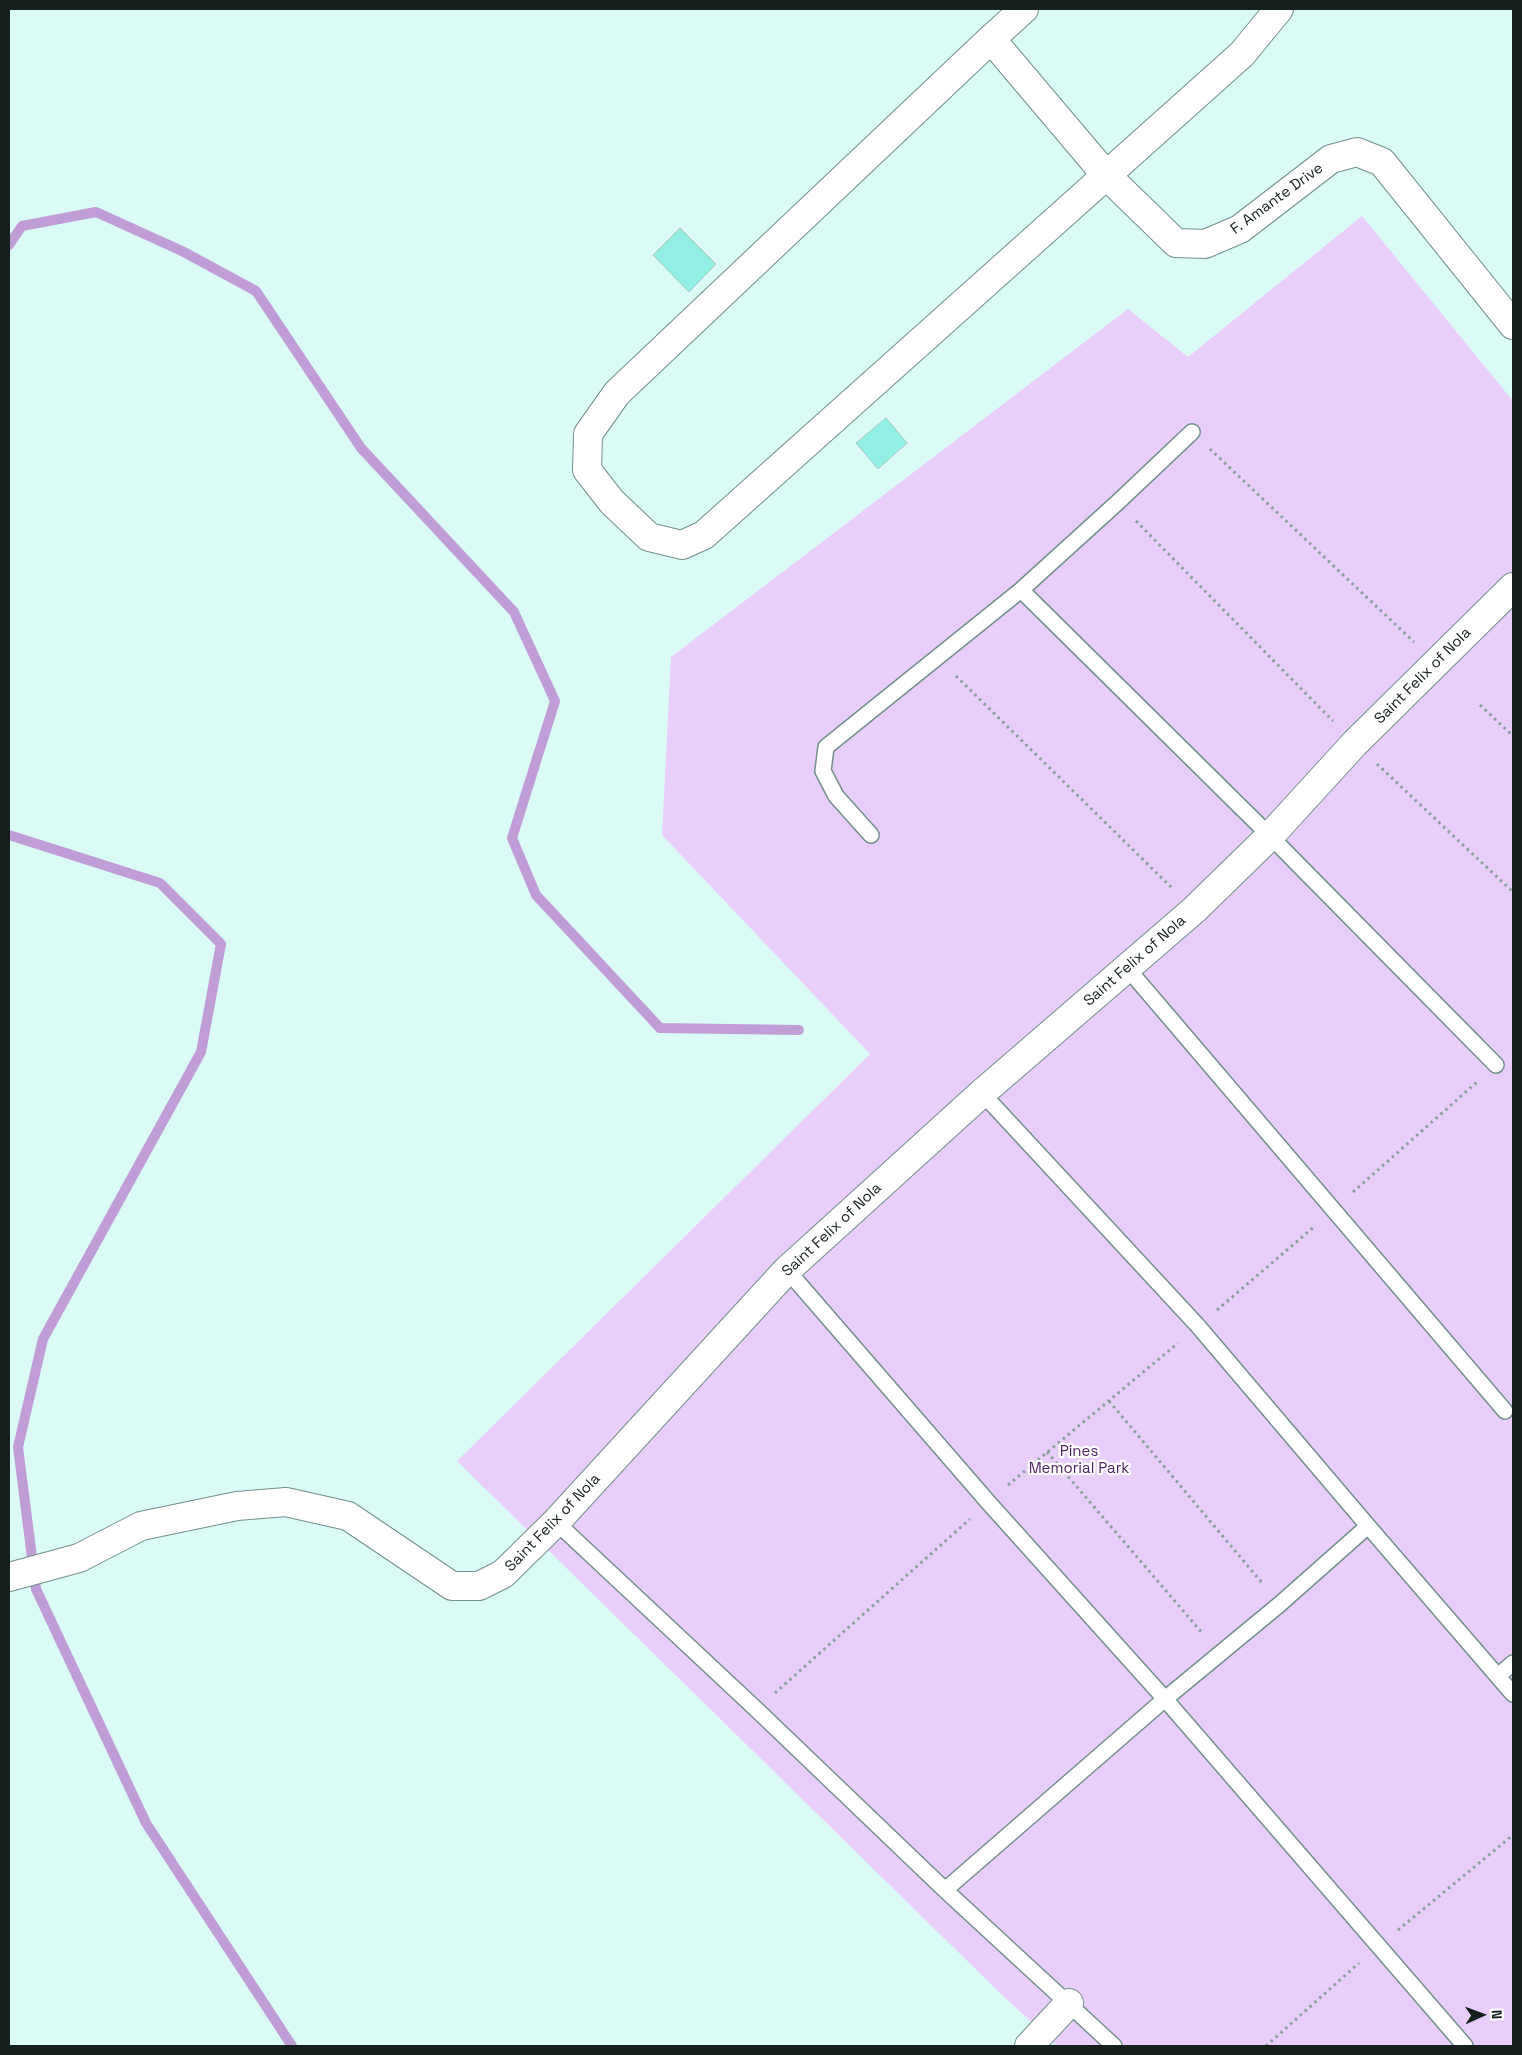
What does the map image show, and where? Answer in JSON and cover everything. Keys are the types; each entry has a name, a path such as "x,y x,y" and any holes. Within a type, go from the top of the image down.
{"street":[{"path":"1024,9 617,393 588,434 587,470 612,502 649,537 682,545 704,535 1242,54 1279,9"},
{"name":"F. Amante Drive","path":"991,39 1106,175 1176,243 1205,244 1240,229 1331,159 1357,152 1382,162 1513,325"},
{"name":"Saint Felix of Nola","path":"9,1578 79,1558 141,1526 237,1506 286,1502 348,1516 452,1586 479,1586 503,1574 556,1522 787,1270 982,1093 1128,969 1194,910 1270,836 1355,744 1513,587"},
{"path":"1029,2046 1069,2003"}],"lane":[{"path":"871,835 836,796 823,771 826,747 1021,590 1192,432"},
{"path":"1021,590 1270,836 1496,1064"},
{"path":"1128,969 1505,1411"},
{"path":"982,1093 1198,1326 1513,1694"},
{"path":"787,1270 988,1502 1165,1699 1465,2046"},
{"path":"556,1522 757,1710 945,1890 1114,2046"},
{"path":"945,1890 1165,1699 1280,1604 1368,1526"},
{"path":"1498,1676 1513,1663"}],"path":[{"path":"1192,432 1414,643"},
{"path":"1118,502 1355,744 1513,892"},
{"path":"938,658 1194,910"},
{"path":"1480,705 1513,736"},
{"path":"757,1710 988,1502 1334,1210 1496,1064"},
{"path":"1109,1401 1280,1604"},
{"path":"1047,1452 1220,1654"}],"green space":[{"name":"Pines Memorial Park","path":"1362,216 1513,401 1513,2046 1057,2046 999,1992 457,1461 870,1054 662,835 671,657 1128,309 1188,357"}],"building":[{"path":"680,228 716,264 689,292 653,255"},
{"path":"886,418 907,443 878,469 856,443"}],"waterway":[{"path":"9,245 22,226 96,212 182,251 256,291 361,448 514,612 555,701 512,838 536,895 660,1028 799,1030"},
{"path":"9,835 160,883 221,944 201,1052 43,1339 18,1447 36,1589 146,1823 292,2046"}]}
